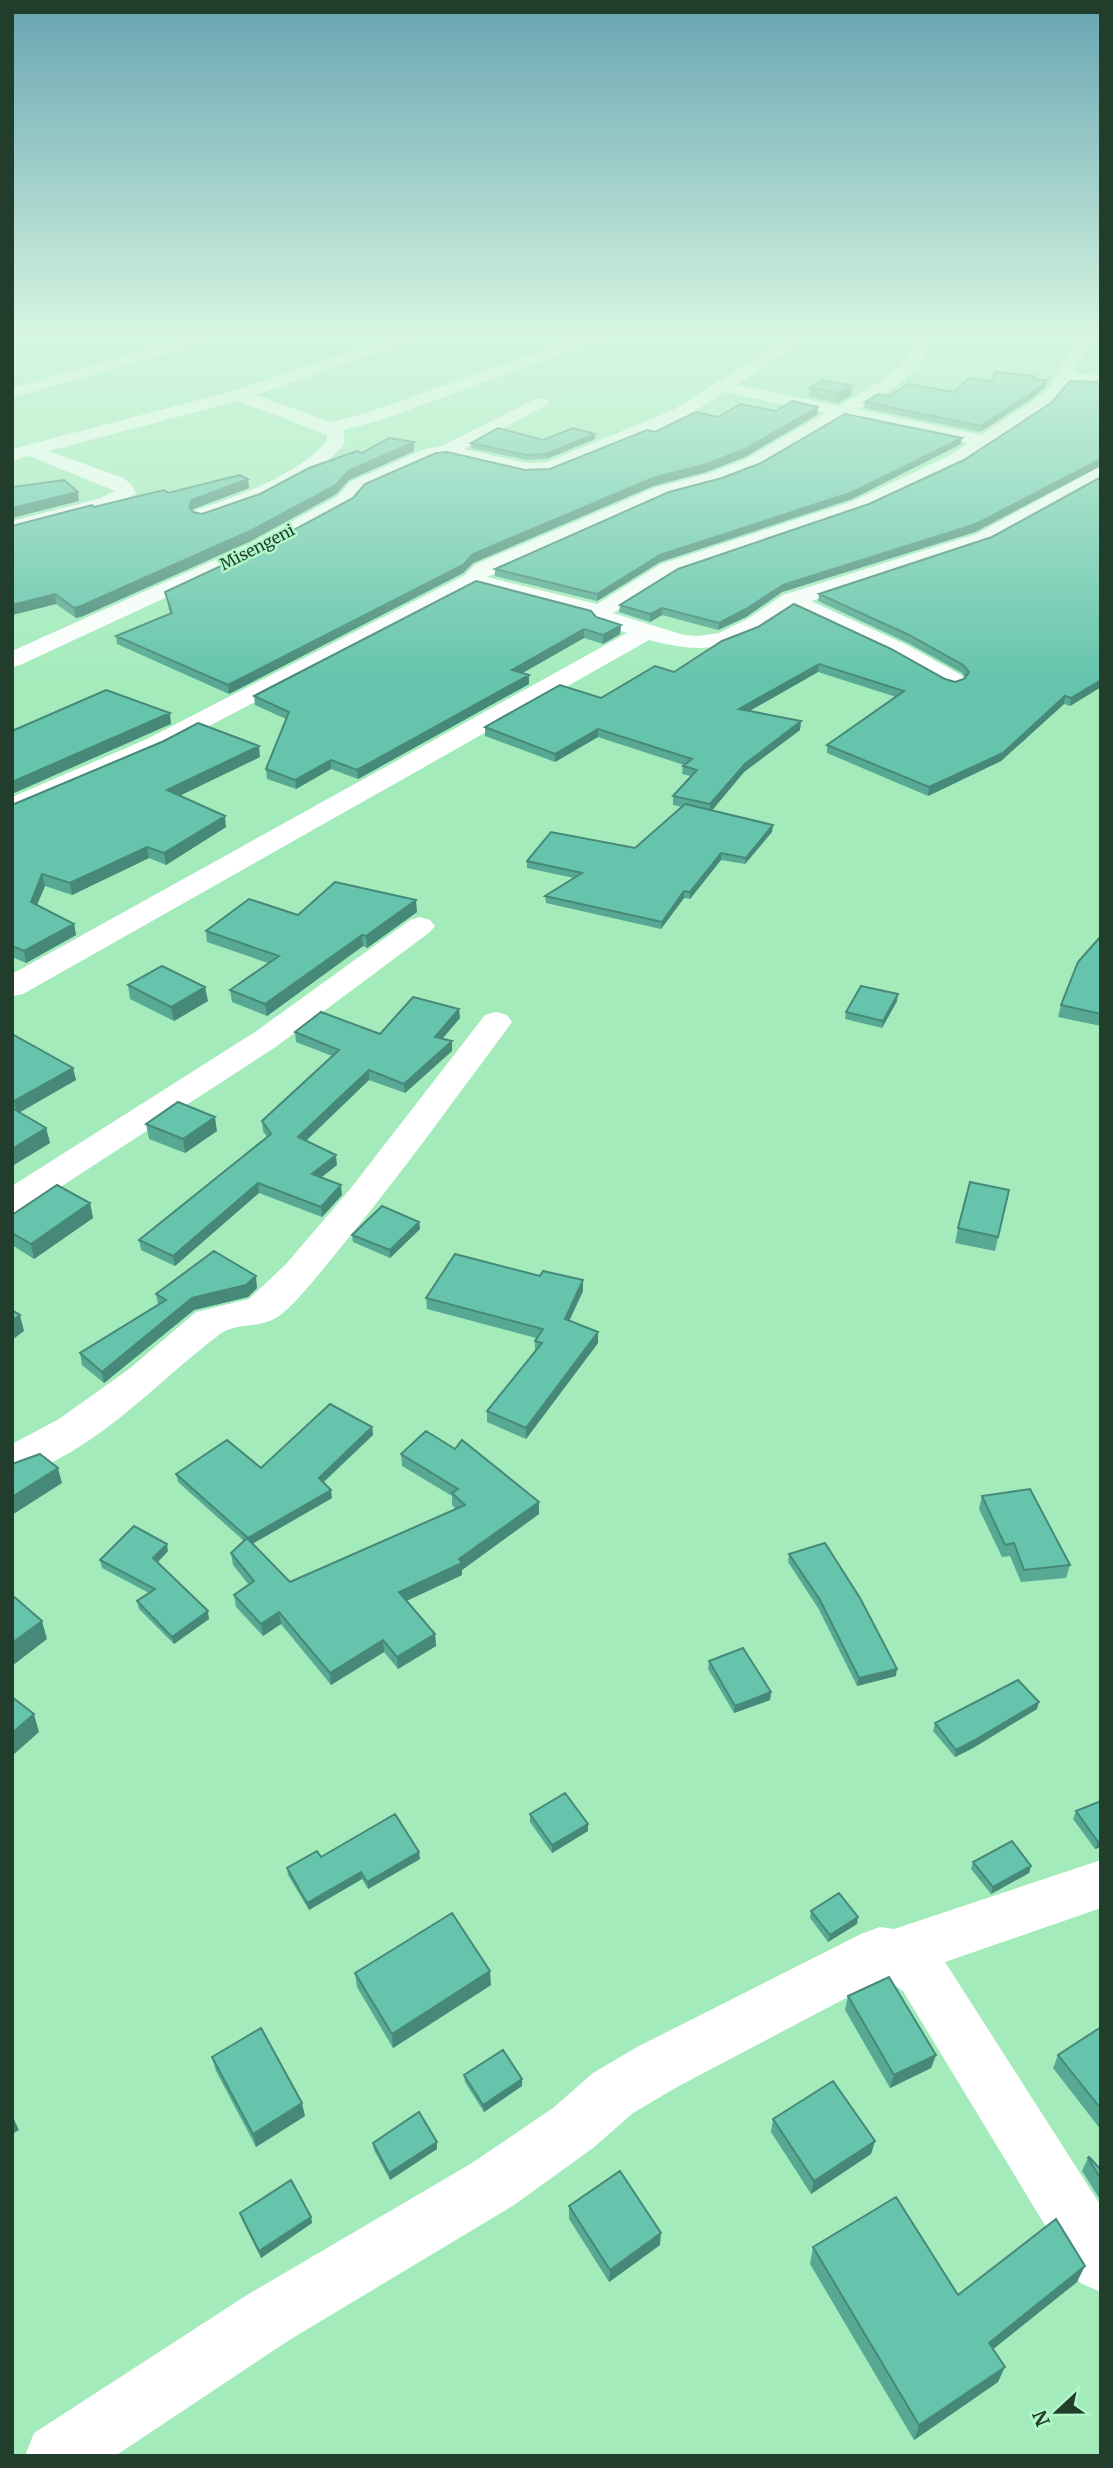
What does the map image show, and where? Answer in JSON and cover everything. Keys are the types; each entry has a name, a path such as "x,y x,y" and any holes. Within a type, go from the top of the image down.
{"street":[{"path":"202,515 250,498 312,463 326,451"},
{"name":"Misengeni","path":"12,660 260,547 345,500 357,485 432,453 446,451"},
{"name":"Misengeni","path":"448,451 526,469 550,468 590,451"},
{"path":"12,807 156,744 472,580 482,570 661,492 714,478 753,463 773,451"},
{"path":"600,612 669,569 872,501 968,451"},
{"path":"12,527 105,503 126,493 116,482 22,453"},
{"path":"472,580 600,612 605,618 685,642 719,640 768,617 791,600 983,538 1101,472"},
{"path":"791,600 899,650 953,680"},
{"path":"12,987 646,632"},
{"path":"12,1202 266,1039 420,926"},
{"path":"12,1463 74,1430 143,1378 210,1321 262,1309 299,1273 364,1196 496,1023"},
{"path":"894,1954 1101,1884"},
{"path":"57,2456 269,2317 493,2184 573,2128 613,2093 880,1952 894,1954 922,1973 1101,2262"}],"building":[{"path":"357,451 393,451 348,471 336,485 250,531 81,606 74,608 55,594 12,605 12,526 164,490 168,493 240,475 248,479 192,500 189,507 193,512 202,514 260,494 309,468"},
{"path":"508,451 553,451 546,454 526,455"},
{"path":"594,451 739,451 707,464 653,478 473,554 463,565 228,685 116,636 172,613 165,592 266,545 353,498 365,484 436,453 447,452 525,470 550,469"},
{"path":"781,451 935,451 853,492 660,555 597,594 495,569 669,492 722,478 761,463"},
{"path":"977,451 1101,451 1101,459 976,524 783,585 719,623 662,608 650,614 620,605 678,569 869,504"},
{"path":"1101,477 1101,680 1071,698 1065,696 1003,753 929,787 827,745 904,691 819,664 739,709 801,721 745,764 710,804 673,796 697,770 683,766 692,759 598,729 555,754 485,727 560,685 601,698 655,666 674,672 722,641 758,627 794,604 891,649 945,679 955,682 964,679 969,672 963,665 909,635 819,594 992,537"},
{"path":"64,480 78,492 12,508 12,487"},
{"path":"476,581 591,611 596,617 621,625 603,635 584,629 512,670 529,675 357,770 331,760 295,780 266,769 289,712 254,696"},
{"path":"106,690 170,713 12,782 12,731"},
{"path":"198,723 259,746 167,790 225,816 164,853 147,847 70,883 42,874 31,902 74,924 24,951 12,946 12,805 164,741"},
{"path":"685,804 773,825 746,858 721,853 690,892 684,891 662,922 545,896 582,873 527,861 551,832 635,848"},
{"path":"335,882 416,900 265,1004 230,990 279,956 206,931 249,899 298,915"},
{"path":"1101,936 1101,1014 1061,1005 1078,962"},
{"path":"162,966 205,987 171,1007 128,985"},
{"path":"861,986 898,994 883,1021 846,1012"},
{"path":"413,997 459,1009 435,1037 452,1041 404,1084 369,1070 298,1137 336,1155 312,1174 341,1185 321,1207 258,1183 173,1256 139,1240 271,1134 262,1121 339,1050 295,1032 321,1012 380,1034"},
{"path":"12,1034 73,1068 12,1100"},
{"path":"178,1102 215,1117 183,1139 146,1124"},
{"path":"12,1108 46,1128 12,1149"},
{"path":"970,1182 1009,1190 998,1237 958,1228"},
{"path":"57,1185 90,1203 31,1244 12,1233 12,1215"},
{"path":"382,1206 419,1222 390,1250 352,1235"},
{"path":"214,1251 256,1276 246,1285 192,1298 102,1372 80,1353 166,1300 156,1294"},
{"path":"455,1254 540,1276 543,1271 583,1280 565,1319 598,1332 526,1428 487,1411 542,1343 535,1341 543,1329 426,1298"},
{"path":"12,1310 20,1315 12,1321"},
{"path":"330,1404 372,1427 319,1478 331,1490 248,1538 176,1474 227,1440 261,1468"},
{"path":"426,1431 455,1449 462,1440 539,1502 459,1559 462,1563 399,1592 435,1634 397,1657 383,1640 330,1673 279,1612 261,1624 234,1595 254,1581 231,1553 247,1538 290,1582 465,1505 452,1493 458,1489 401,1454"},
{"path":"40,1454 58,1468 12,1497 12,1464"},
{"path":"1030,1489 1070,1565 1024,1570 1014,1543 1005,1545 982,1496"},
{"path":"134,1526 167,1544 153,1558 208,1611 172,1637 137,1601 155,1589 100,1560"},
{"path":"825,1543 860,1598 897,1669 859,1678 820,1600 789,1554"},
{"path":"12,1595 42,1621 12,1643"},
{"path":"743,1648 771,1692 735,1706 709,1661"},
{"path":"1018,1680 1039,1702 956,1750 935,1723"},
{"path":"12,1697 34,1714 12,1733"},
{"path":"565,1793 588,1824 552,1845 530,1814"},
{"path":"1101,1801 1101,1840 1098,1842 1076,1811"},
{"path":"395,1814 419,1852 367,1882 361,1872 307,1903 287,1868 317,1851 321,1857"},
{"path":"1012,1841 1031,1866 993,1887 973,1862"},
{"path":"839,1893 858,1917 830,1935 811,1911"},
{"path":"452,1913 490,1971 392,2034 355,1973"},
{"path":"889,1977 936,2055 894,2075 848,1996"},
{"path":"1101,2027 1101,2109 1058,2055"},
{"path":"261,2028 302,2103 253,2134 212,2057"},
{"path":"503,2050 522,2079 483,2105 464,2075"},
{"path":"833,2081 875,2141 814,2181 773,2119"},
{"path":"419,2112 437,2142 389,2173 373,2143"},
{"path":"1088,2158 1101,2170 1101,2179"},
{"path":"620,2171 661,2233 610,2270 569,2206"},
{"path":"291,2180 311,2217 259,2251 240,2213"},
{"path":"896,2197 958,2295 1056,2219 1085,2266 989,2343 1005,2367 919,2425 813,2247"}]}
